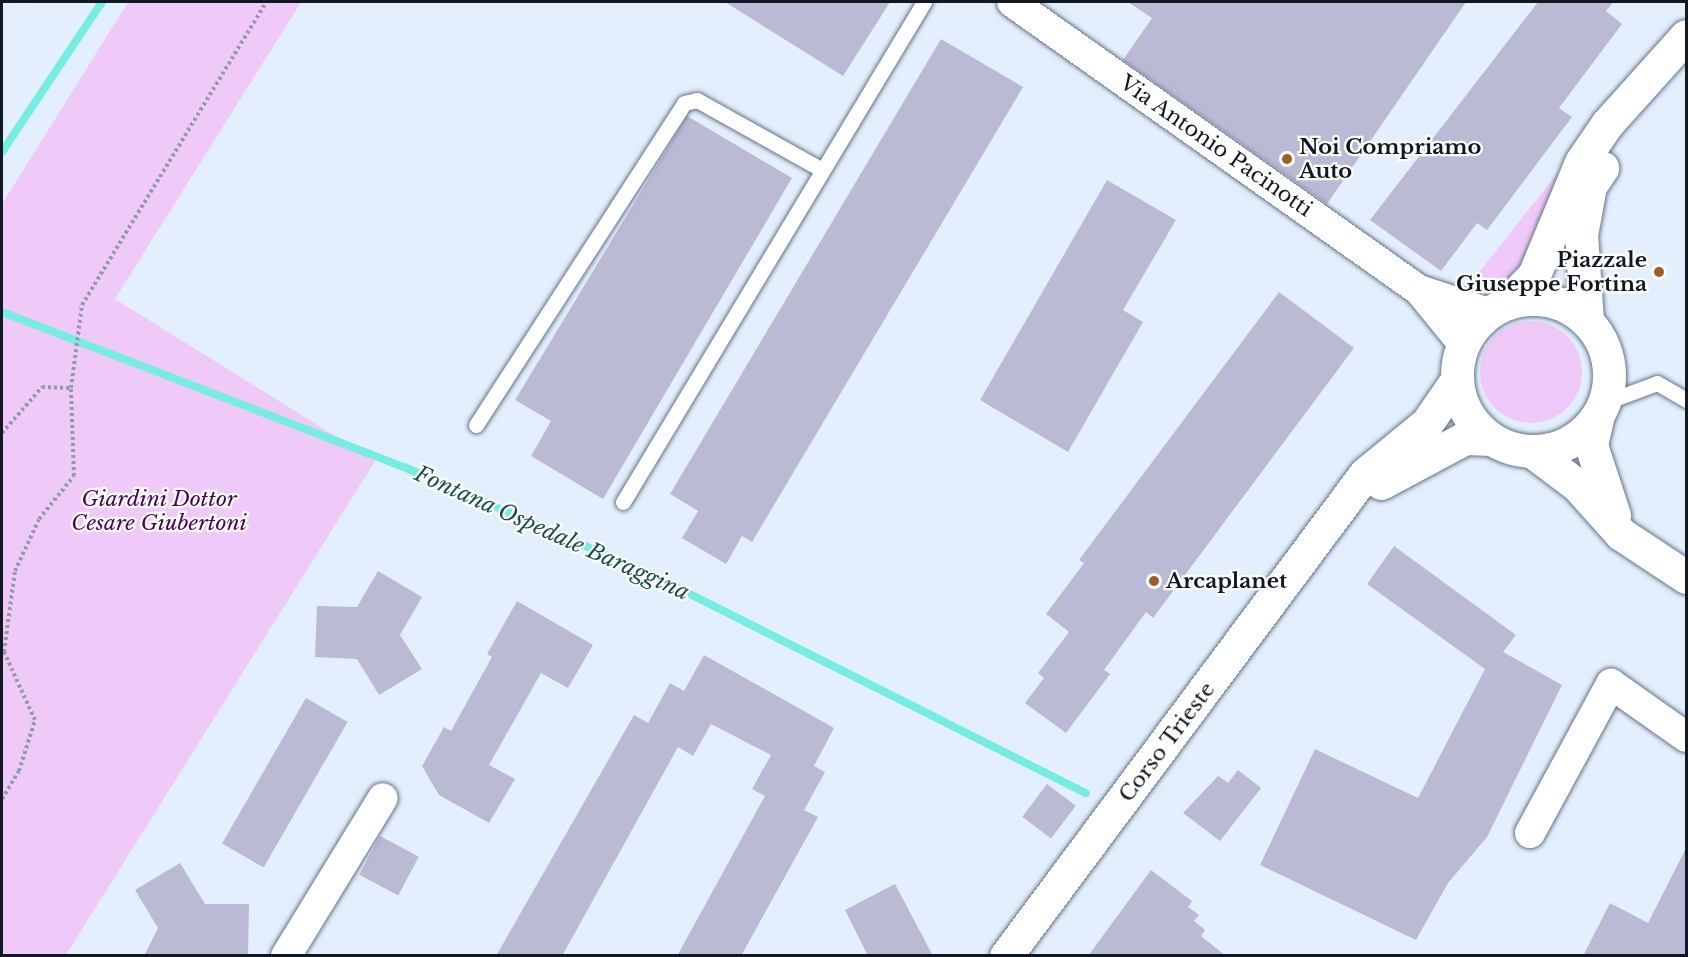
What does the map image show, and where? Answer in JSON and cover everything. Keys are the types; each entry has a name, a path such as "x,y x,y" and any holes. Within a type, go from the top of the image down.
{"main road":[{"path":"1680,578 1621,534 1577,484 1533,452 1491,439 1473,424 1456,381 1463,344 1534,275 1588,152 1607,124 1686,36"},
{"path":"1587,320 1581,235 1590,186 1636,119 1686,67"},
{"path":"1498,308 1550,300 1587,320 1601,338 1609,360 1601,410 1591,445 1621,534"},
{"name":"Corso Trieste","path":"1006,956 1327,529 1365,474 1427,423 1456,381"},
{"path":"1533,452 1565,444 1601,410"},
{"name":"Corso Trieste","path":"1327,529 1406,466 1465,438 1491,439"}],"street":[{"name":"Via Antonio Pacinotti","path":"1012,2 1419,290 1463,344"},
{"name":"Via Antonio Pacinotti","path":"1419,290 1498,308"},
{"path":"1530,833 1611,684 1686,737"},
{"path":"286,956 383,798"}],"lane":[{"path":"623,502 924,2"},
{"path":"476,425 684,103 697,100 822,170"},
{"path":"1601,410 1657,383 1686,400"}],"path":[{"path":"2,799 20,771 35,720 4,652 15,571 39,519 74,476 70,388 82,304 266,2"},
{"path":"2,433 42,387 70,388"}],"green space":[{"name":"Giardini Dottor Cesare Giubertoni","path":"128,2 301,2 115,299 375,461 66,955 2,955 2,204"},
{"path":"1574,152 1536,250 1506,281 1482,293 1462,294"},
{"path":"1531,321 1550,325 1567,336 1578,353 1582,372 1578,391 1567,408 1550,419 1531,423 1512,419 1495,408 1484,391 1480,372 1484,353 1495,336 1512,325"}],"building":[{"path":"725,2 890,2 843,76"},
{"path":"1128,2 1466,2 1327,204 1123,60 1152,18"},
{"path":"1538,2 1613,2 1606,11 1622,24 1559,108 1572,117 1487,230 1477,223 1441,271 1370,220"},
{"path":"941,39 1023,87 752,542 742,536 726,564 682,538 698,511 670,494"},
{"path":"687,116 792,178 603,499 531,456 551,421 515,400"},
{"path":"1107,180 1176,220 1123,310 1143,322 1068,452 980,400"},
{"path":"1279,292 1354,348 1153,618 1146,612 1104,670 1110,674 1066,733 1025,703 1044,678 1038,673 1069,632 1046,614 1084,563 1079,560"},
{"path":"1394,546 1516,635 1503,652 1562,685 1487,837 1448,883 1416,940 1260,865 1315,749 1418,798 1485,669 1367,584"},
{"path":"378,571 422,597 400,635 422,669 379,695 357,659 315,657 317,606 357,607"},
{"path":"517,601 593,645 568,688 541,673 489,765 515,779 489,823 439,795 422,766 444,727 451,731 492,657 487,654"},
{"path":"704,655 834,728 814,766 825,772 804,810 818,817 741,956 677,956 765,796 752,789 771,755 711,724 693,756 678,747 562,956 496,956 634,715 648,723 670,683 684,691"},
{"path":"306,698 348,722 264,867 222,843"},
{"path":"1238,770 1261,788 1220,841 1183,813 1218,776 1228,783"},
{"path":"1047,784 1076,806 1051,838 1022,817"},
{"path":"380,836 419,857 398,896 359,875"},
{"path":"1686,848 1686,956 1583,956 1610,903 1648,923"},
{"path":"180,863 205,904 249,904 248,955 144,956 158,928 135,890"},
{"path":"1151,870 1192,901 1188,907 1199,915 1194,921 1205,930 1201,936 1226,956 1088,956"},
{"path":"895,884 933,956 868,956 845,910"}],"waterway":[{"path":"2,152 102,2"},
{"name":"Fontana Ospedale Baraggina","path":"2,312 404,467 648,573 1086,793"}],"place":[{"name":"Noi Compriamo Auto","path":"1287,159"},
{"name":"Piazzale Giuseppe Fortina","path":"1659,272"},
{"name":"Arcaplanet","path":"1154,581"}]}
